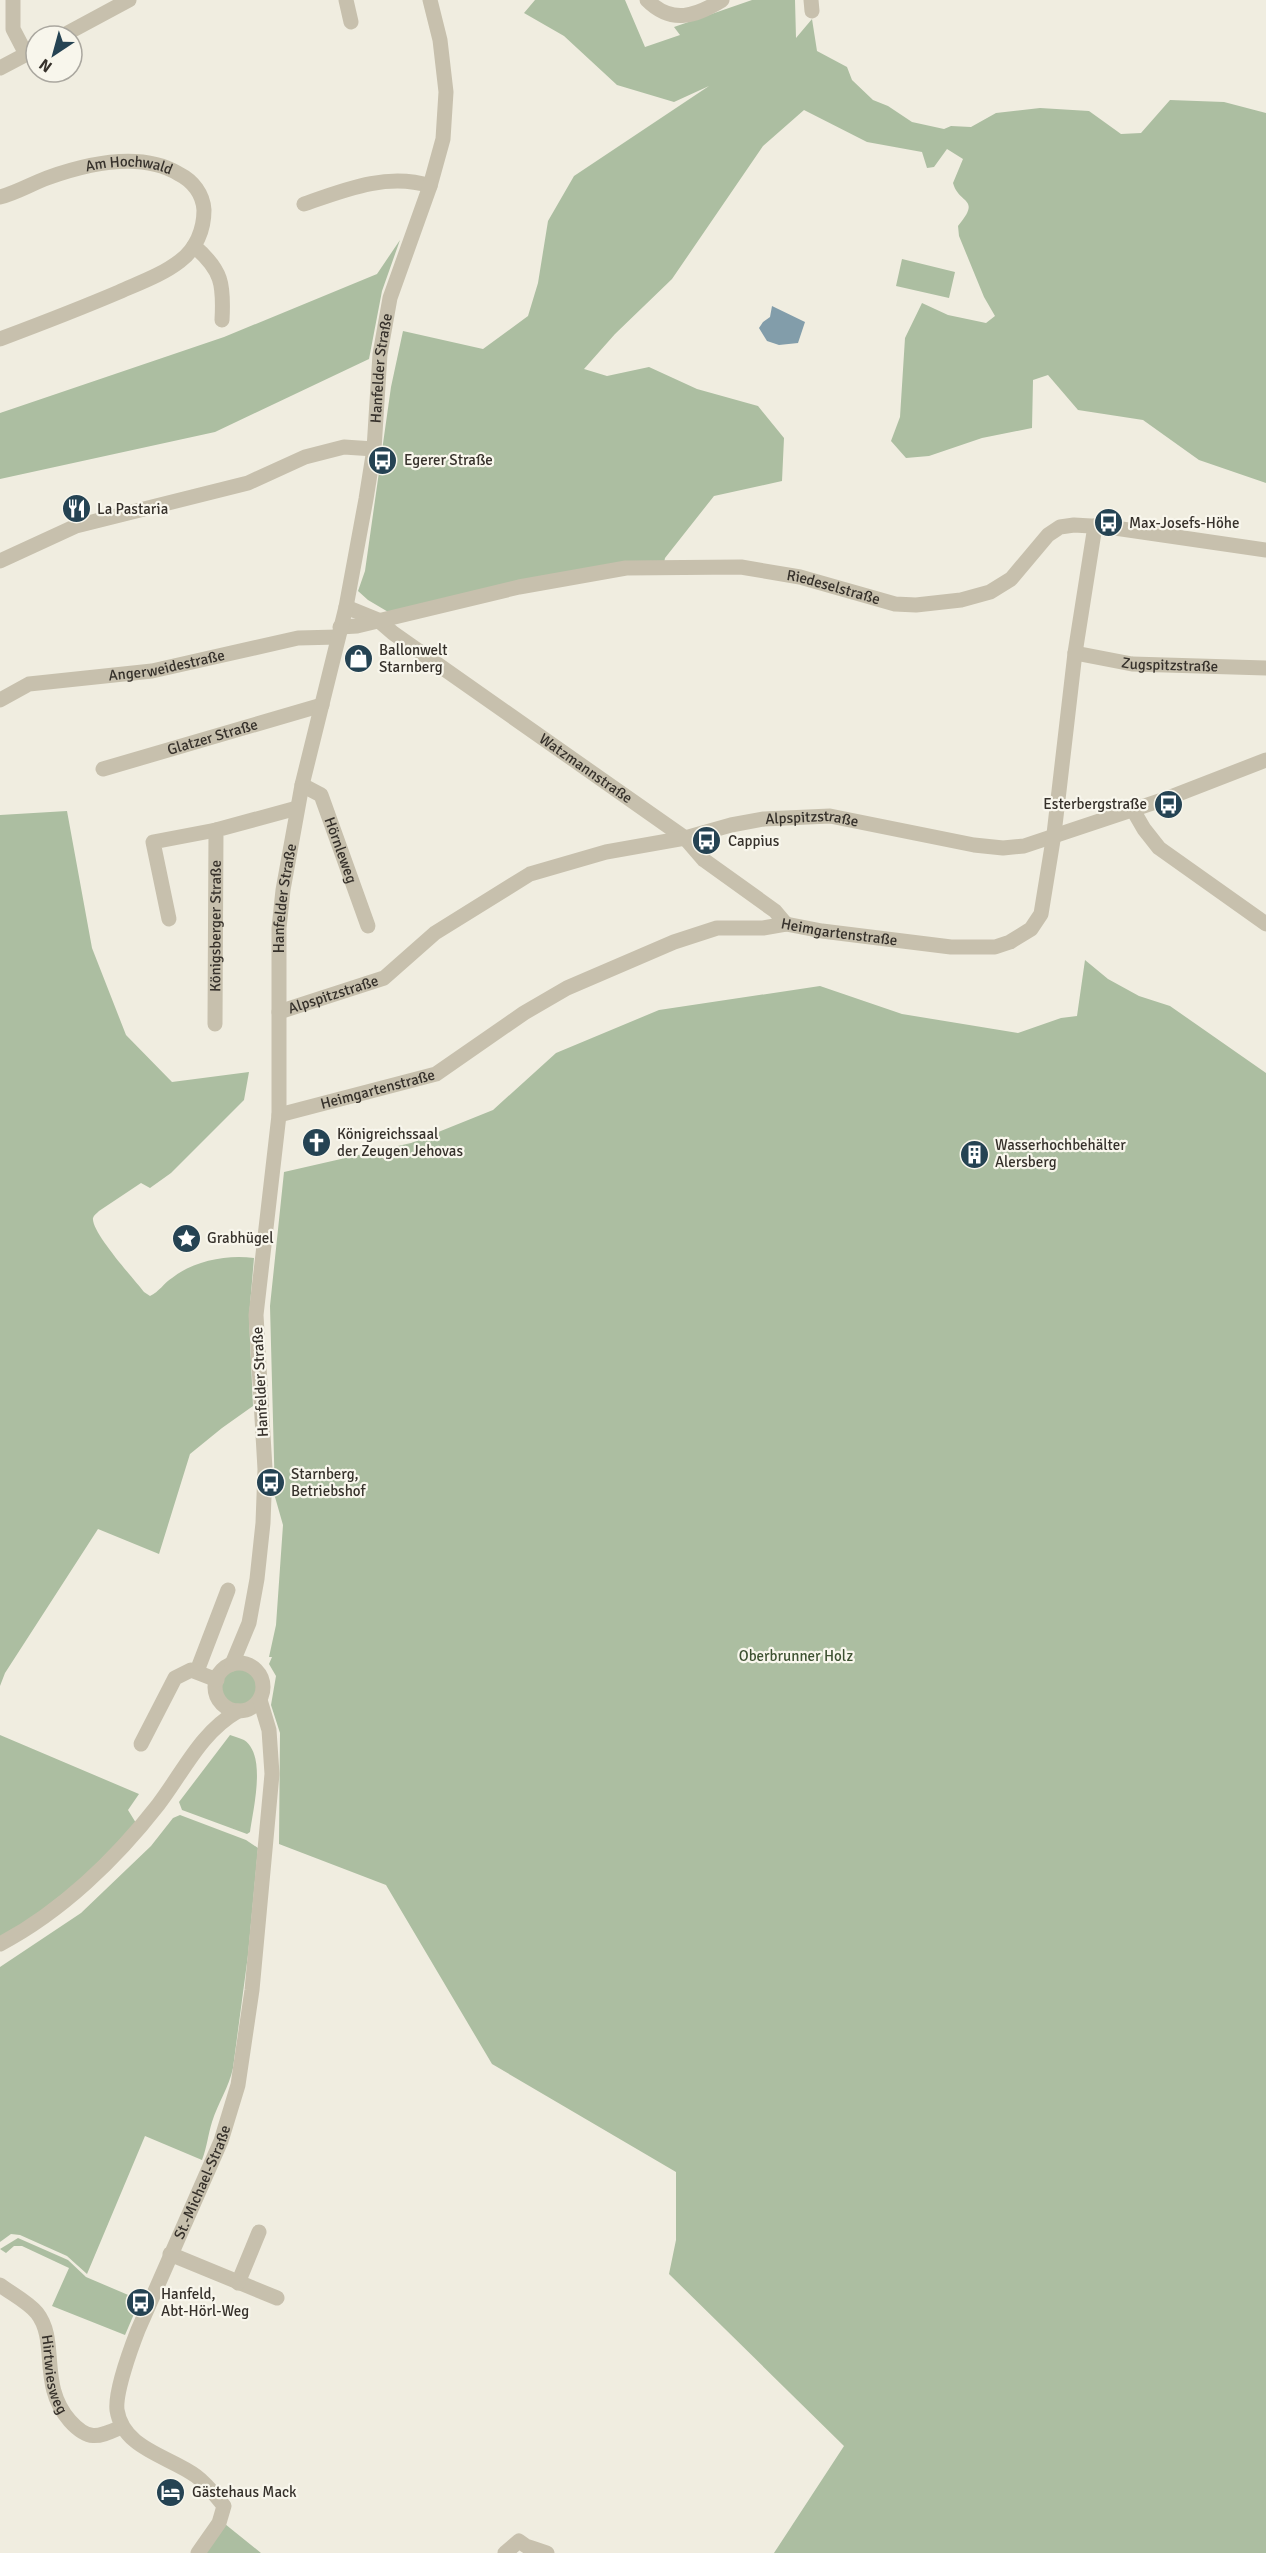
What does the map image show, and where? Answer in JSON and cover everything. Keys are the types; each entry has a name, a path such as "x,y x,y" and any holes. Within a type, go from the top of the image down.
{"street":[{"path":"13,0 13,29 24,43"},
{"path":"84,24 129,0"},
{"path":"346,0 351,22"},
{"name":"Hanfelder Straße","path":"232,1664 249,1623 257,1579 265,1469 256,1315 279,1115 279,928 283,890 302,785 346,607 374,449 380,354 390,298 430,186 442,139 446,92 440,40 430,0"},
{"path":"647,0 655,8 665,13 683,16 700,13 722,0"},
{"path":"0,68 24,56"},
{"name":"Am Hochwald","path":"0,197 48,178 117,162 168,167 186,178 197,189 203,204 201,233 194,246"},
{"path":"304,204 347,189 382,182 402,181 430,186"},
{"path":"0,339 152,278 180,261 194,246 211,261 221,279 222,320"},
{"path":"0,561 76,526 248,483 305,458 344,447 374,449"},
{"name":"Riedeselstraße","path":"339,632 378,620 519,587 626,568 741,567 800,577 895,604 916,605 961,600 990,592 1011,579 1048,535 1060,527 1095,526 1266,550"},
{"name":"Heimgartenstraße","path":"279,1115 436,1074 524,1013 567,988 674,942 717,928 786,924 822,931 951,946 995,947 1011,942 1030,929 1041,914 1054,834 1075,653 1095,526"},
{"name":"Watzmannstraße","path":"346,607 378,620 393,633 685,838 704,861 775,911 786,924"},
{"name":"Angerweidestraße","path":"0,700 29,684 152,671 298,638 339,632"},
{"name":"Zugspitzstraße","path":"1075,653 1132,664 1266,668"},
{"name":"Glatzer Straße","path":"103,769 322,705"},
{"name":"Alpspitzstraße","path":"279,1012 384,978 435,933 530,874 606,852 685,838 731,825 764,819 830,816 974,845 1003,848 1024,846 1054,834 1133,810 1266,760"},
{"name":"Hörnleweg","path":"302,785 321,795 368,926"},
{"path":"169,919 153,842 216,830 297,808"},
{"path":"1133,810 1159,848 1266,924"},
{"name":"Königsberger Straße","path":"215,1024 216,830"},
{"path":"198,1671 228,1590"},
{"name":"Hanfelder Straße","path":"249,1623 252,1667"},
{"path":"0,1944 67,1899 112,1857 158,1805 204,1737 218,1696 217,1680 220,1673 232,1664 239,1663 252,1667 263,1682 260,1700 218,1724 204,1737"},
{"path":"141,1744 175,1678 184,1672 198,1671 217,1680"},
{"path":"218,1696 225,1706 241,1711"},
{"name":"St.-Michael-Straße","path":"122,2427 117,2408 127,2358 170,2254 221,2141 238,2085 252,1990 272,1774 269,1730 260,1700"},
{"name":"St.-Michael-Straße","path":"241,1711 257,1724 269,1745"},
{"path":"238,2283 259,2232"},
{"path":"170,2254 277,2298"},
{"name":"Hirtwiesweg","path":"0,2285 37,2314 46,2333 50,2378 56,2400 67,2418 82,2434 98,2437 122,2427"},
{"path":"122,2427 147,2450 195,2475 214,2492 224,2506 219,2523 198,2553"},
{"path":"505,2553 519,2541 526,2546 547,2553"}],"green space":[{"path":"535,0 625,0 645,47 680,35 674,27 752,0 795,0 796,38 812,19 817,51 847,67 852,80 873,100 888,106 912,122 944,129 951,126 971,127 996,113 1040,108 1089,111 1121,134 1141,133 1170,100 1224,102 1266,113 1266,483 1199,460 1143,420 1078,410 1048,375 1033,380 1032,428 982,438 929,456 906,458 891,441 900,417 905,338 922,303 948,315 986,323 995,316 984,297 959,236 958,226 965,217 969,205 953,183 963,159 947,149 934,167 927,168 922,152 867,142 804,110 763,146 672,279 615,334 584,369 607,376 649,367 697,389 758,406 784,438 782,481 714,496 665,558 663,568 395,616 368,600 358,591 365,571 391,387 403,331 483,349 528,316 538,283 548,221 574,176 709,86 674,102 617,85 564,36 524,13"},
{"path":"400,240 382,291 369,359 215,432 0,479 0,413 224,337 377,274"},
{"path":"902,259 955,272 949,298 896,286"},
{"path":"67,811 92,948 126,1035 172,1082 249,1072 244,1100 171,1173 150,1188 141,1183 99,1211 93,1218 94,1225 114,1255 144,1292 150,1296 180,1272 200,1263 222,1258 254,1258 249,1317 253,1406 190,1454 159,1554 98,1529 5,1673 0,1686 0,815"},
{"name":"Oberbrunner Holz","path":"1085,960 1108,979 1139,996 1170,1006 1266,1073 1266,2553 774,2553 844,2446 669,2274 676,2240 676,2172 492,2064 386,1885 279,1844 280,1733 271,1705 276,1676 269,1664 272,1657 269,1657 276,1625 283,1525 275,1497 270,1306 284,1172 411,1143 493,1110 556,1053 659,1010 820,986 902,1014 1018,1033 1061,1018 1077,1016"},
{"path":"239,1669 252,1674 257,1687 252,1700 239,1705 226,1700 221,1687 226,1674"},
{"path":"0,1735 139,1794 128,1810 136,1823 84,1877 32,1918 0,1938"},
{"path":"230,1735 244,1740 251,1747 255,1757 257,1783 250,1832 247,1834 182,1810 179,1802"},
{"path":"180,1815 246,1840 258,1848 248,1955 233,2068 212,2122 202,2160 145,2136 87,2274 67,2256 20,2235 11,2234 0,2242 0,1967 81,1913 151,1846 173,1818"},
{"path":"18,2238 68,2260 86,2277 140,2300 125,2335 52,2306 69,2268 22,2246 14,2246 6,2253 0,2249"},
{"path":"225,2524 261,2553 206,2553"}],"water":[{"path":"772,306 805,322 798,343 779,345 767,341 759,328 770,317"}],"place":[{"name":"Egerer Straße","path":"383,460"},
{"name":"La Pastaria","path":"76,509"},
{"name":"Max-Josefs-Höhe","path":"1108,523"},
{"name":"Ballonwelt Starnberg","path":"358,659"},
{"name":"Esterbergstraße","path":"1168,804"},
{"name":"Cappius","path":"707,841"},
{"name":"Königreichssaal der Zeugen Jehovas","path":"316,1143"},
{"name":"Wasserhochbehälter Alersberg","path":"974,1154"},
{"name":"Grabhügel","path":"186,1238"},
{"name":"Starnberg, Betriebshof","path":"270,1483"},
{"name":"Hanfeld, Abt-Hörl-Weg","path":"140,2303"},
{"name":"Gästehaus Mack","path":"171,2492"}]}
